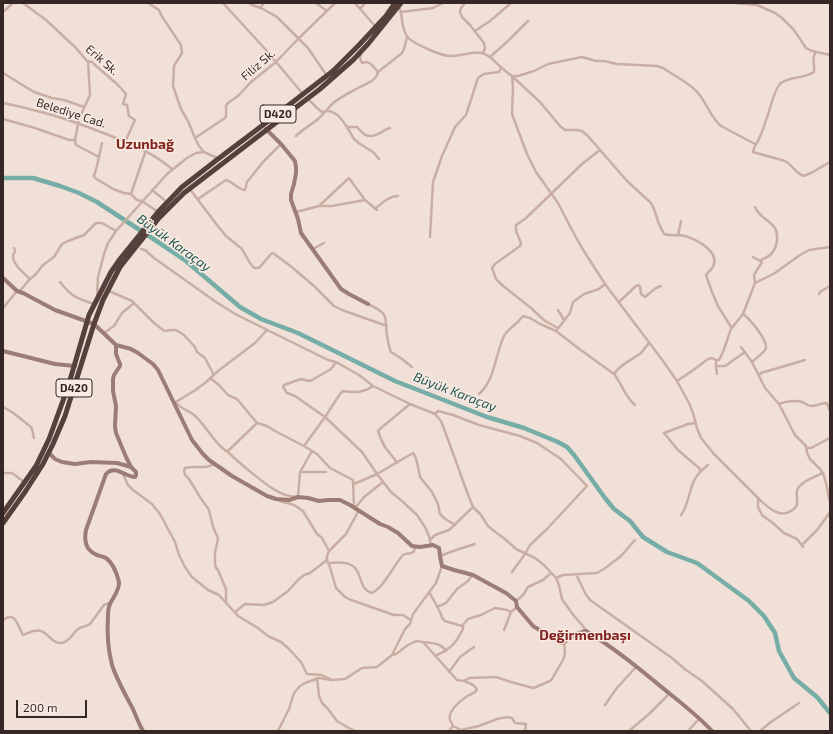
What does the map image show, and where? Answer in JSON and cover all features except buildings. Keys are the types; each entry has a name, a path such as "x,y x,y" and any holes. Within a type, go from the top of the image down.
{"highway":[{"name":"D420","path":"157,218 158,212 182,187 218,159 306,97 398,4"},
{"path":"133,247 157,218 189,188 352,60 381,29 398,4"},
{"name":"D420","path":"3,523 25,492 49,453 65,416 103,300 118,271 133,247"},
{"name":"D420","path":"3,513 36,466 49,439 68,388 89,314 112,272 133,247"}],"street":[{"path":"3,12 13,3"},
{"name":"Erik Sk.","path":"23,3 46,20 76,48 87,61 92,62 126,94 123,104 127,105 129,116 135,120 125,142"},
{"path":"148,3 159,10 181,45 182,53 174,66 173,86 181,108 199,146 204,152 218,159"},
{"path":"223,3 306,97 322,112 327,110 334,112 347,127 354,139 373,152 379,159"},
{"path":"249,3 277,17 308,48 327,76"},
{"path":"260,8 264,3"},
{"path":"316,3 327,11"},
{"name":"Filiz Sk.","path":"195,138 225,118 226,106 228,102 238,96 251,82 276,62 335,3"},
{"path":"355,3 376,27"},
{"path":"360,9 365,3"},
{"path":"401,12 428,10 443,3"},
{"path":"465,3 460,12 462,17 484,43 485,48 483,53"},
{"path":"475,32 511,3"},
{"path":"735,3 757,5 775,13 793,29 806,48 830,55"},
{"path":"296,136 345,94 371,82 378,72 402,53 407,37 398,4"},
{"path":"490,57 528,21"},
{"path":"407,37 438,54 449,57 483,53 490,57 500,68 512,76 540,102 565,130 577,130 588,136 627,181 651,203 664,234 668,236 690,238 708,248 714,259 714,265 706,274 718,306 731,327"},
{"path":"361,51 360,58 362,64 367,62 371,64 378,72"},
{"path":"816,52 813,55 815,68 814,72 806,76 788,80 778,86 758,141 754,145 753,152 785,161 794,171 803,176 830,162"},
{"path":"512,76 518,76 534,71 548,64 582,57 617,64 658,66 695,89 700,94 716,122 720,126 755,144"},
{"path":"88,61 90,95 78,124 76,145 99,158"},
{"path":"430,237 433,182 442,156 455,128 466,115 478,78 484,74 499,72 500,68"},
{"path":"3,73 34,92 84,107"},
{"path":"512,76 512,114 527,154 536,172 558,203 582,248 605,284 677,381 689,403 701,438 758,499 780,514 789,512 796,507 796,492 798,488 805,482 823,473"},
{"name":"Belediye Cad.","path":"3,103 34,110 78,124 146,150 172,169"},
{"path":"3,119 69,140 76,140"},
{"path":"347,127 357,127 366,136 375,135 390,128"},
{"path":"266,129 295,161 296,167 291,200 301,233 341,289 383,312 387,320 387,336 391,352 412,367"},
{"path":"102,143 94,178 113,189 131,194 136,200 158,212"},
{"path":"198,199 226,180 242,190 245,190 246,182 281,144"},
{"path":"131,194 146,150"},
{"path":"558,328 545,321 496,279 492,268 495,264 520,246 521,243 516,231 516,225 525,219 582,164 600,150"},
{"path":"97,298 99,270 107,245 116,231 172,169 196,152 204,152"},
{"path":"319,206 349,178 365,200 376,210 387,199 398,196"},
{"path":"189,188 226,236 240,247 254,268 259,268 273,253 315,287 334,306 387,326"},
{"path":"152,190 167,203"},
{"path":"295,212 319,206 332,206 365,200"},
{"path":"753,257 760,260 768,257 772,253 777,240 775,229 761,217 755,207"},
{"path":"678,236 681,221"},
{"path":"3,308 43,266 54,257 62,244 84,235 96,222 102,223 116,231"},
{"path":"313,250 324,244"},
{"path":"754,283 776,273 809,250 830,247"},
{"path":"14,248 15,253 13,255 13,259 30,279"},
{"path":"142,249 229,310 328,360 336,362 359,375 373,386 435,414 441,421 473,507 481,515 488,526 516,549 535,558 544,565 556,578 562,599 586,631 603,642 687,707 712,731"},
{"path":"677,381 708,359 712,358 719,360 731,327 743,314 754,283 754,276 762,262 760,260"},
{"path":"3,278 18,292 55,310 94,324 116,344 131,349 153,364 158,370 175,402 192,440 203,454 214,464 232,476 267,496 294,505 303,511 317,534 322,538 329,551 328,562 336,588 345,597 394,615 403,615 411,620"},
{"path":"60,282 76,298 94,304"},
{"path":"556,331 570,313 573,302 584,294 599,289 605,284"},
{"path":"619,302 638,285 640,286 641,294 645,297 661,286"},
{"path":"819,294 830,286"},
{"path":"108,291 130,300 165,331 176,330 186,337 195,347 197,352 205,358 214,375"},
{"path":"104,334 114,326 122,313 134,303"},
{"path":"558,310 564,320"},
{"path":"743,314 749,318 755,326 766,347 764,351 752,362"},
{"path":"479,394 490,380 499,347 504,335 523,316 556,331 614,374 629,400 635,405"},
{"path":"175,402 199,387 255,343 267,330"},
{"path":"614,374 621,366 642,352 649,343"},
{"path":"116,344 116,354 120,366 112,380 116,406 115,426 126,457 131,467 136,472 136,475 135,477 130,477 117,470 109,471 105,476 84,537 85,543 89,549 94,554 110,561 115,570 119,584 108,610 109,648 112,663 119,682 143,731"},
{"path":"740,347 752,362 765,388 779,404 796,435 805,444 810,459 823,473 830,503"},
{"path":"3,351 55,364 75,366"},
{"path":"716,365 724,366 745,352"},
{"path":"716,360 717,374"},
{"path":"759,375 761,373 804,360"},
{"path":"336,362 331,370 312,380 309,381 301,379 284,385 283,387 287,393 295,396 325,417 362,452 390,492 417,515 424,527 431,545"},
{"path":"210,378 228,395 237,399 257,423 268,426 312,450 330,468 353,480 357,509"},
{"path":"304,446 343,391 358,392 368,390 373,386"},
{"path":"175,402 180,407 194,415 216,443 224,450 228,451 236,460 259,479 283,494 294,497 308,498 318,502 340,500 398,533 412,546 433,545 439,548 442,566 436,583 413,614 410,624 405,629 392,655"},
{"path":"779,404 783,402 802,402 810,406 827,403 830,411"},
{"path":"397,463 394,456 383,442 378,431 410,404"},
{"path":"3,407 31,427 34,438"},
{"path":"435,414 438,411 453,415 479,425 520,436 536,443 562,459 587,486 530,545 512,572"},
{"path":"228,451 257,423"},
{"path":"695,423 664,433 678,450 699,468 701,472"},
{"path":"806,448 811,448 830,438"},
{"path":"298,497 300,472 312,450"},
{"path":"49,453 55,459 62,462 75,464 91,462 117,463 131,467"},
{"path":"354,484 377,474 413,453 420,477 432,492 438,504 440,514 455,525"},
{"path":"214,464 206,467 189,467 185,468 184,471 185,475 209,510 213,527 218,538 215,553 215,564 226,589 226,603"},
{"path":"681,515 688,503 695,478 708,465"},
{"path":"300,472 326,472"},
{"path":"3,473 13,474 25,483"},
{"path":"123,474 128,485 152,504 160,514 175,542 178,555 189,573 208,590 219,595 238,616 289,649 301,662 307,674 322,675 332,680"},
{"path":"329,551 346,534 364,497 383,482"},
{"path":"276,499 289,500 298,497"},
{"path":"758,499 758,507 762,515 784,533 797,539 803,546 830,512"},
{"path":"430,540 435,535 449,530 473,507"},
{"path":"556,578 563,575 598,573 621,556 635,540"},
{"path":"440,556 475,544"},
{"path":"235,612 245,604 264,605 273,602 288,591 304,575 328,562 346,563 353,566 359,573 362,584 367,591 372,593 383,582 403,555 412,553 415,547"},
{"path":"442,566 473,575 506,593 516,601 517,607 533,626 561,643 576,634 586,631"},
{"path":"516,601 523,595 528,587 542,580 551,573"},
{"path":"576,574 590,600 702,681 733,709 751,731"},
{"path":"437,608 446,603 457,589 468,581 473,575"},
{"path":"430,592 437,608 442,614 442,618 445,621 462,626"},
{"path":"3,620 12,616 23,635 34,631 43,631 55,641 63,643 79,628 88,626 105,604 111,603"},
{"path":"504,630 511,612 517,607"},
{"path":"435,656 446,651 458,640 463,630 462,626 468,619 481,615 495,608 511,612"},
{"path":"278,731 294,693 305,683 317,678 341,680 348,678 362,668 377,666 408,645 417,641 440,645 444,647 446,651"},
{"path":"423,642 457,680 464,681 477,688 476,692 461,701 454,708 449,716 453,726 461,730 507,717 512,718 515,723 526,724 525,731"},
{"path":"464,681 469,678 496,676 533,688 536,687 550,681 552,678 564,658 564,642"},
{"path":"449,672 460,656 474,648"},
{"path":"605,705 616,689 636,667"},
{"path":"317,678 319,696 322,703 337,720 355,731"},
{"path":"629,731 669,694"},
{"path":"760,731 799,703"},
{"path":"688,731 700,718"},
{"path":"449,731 453,726"}],"waterway":[{"name":"Büyük Karaçay","path":"3,178 33,178 79,193 97,202 186,261 240,307 261,319 298,333 395,381 487,417 524,428 567,447 614,509 630,521 643,537 667,552 697,563 749,601 764,616 775,633 779,651 794,678 817,697 830,713"}],"district":[{"name":"Uzunbağ","path":"145,144"},
{"name":"Değirmenbaşı","path":"585,635"}]}
